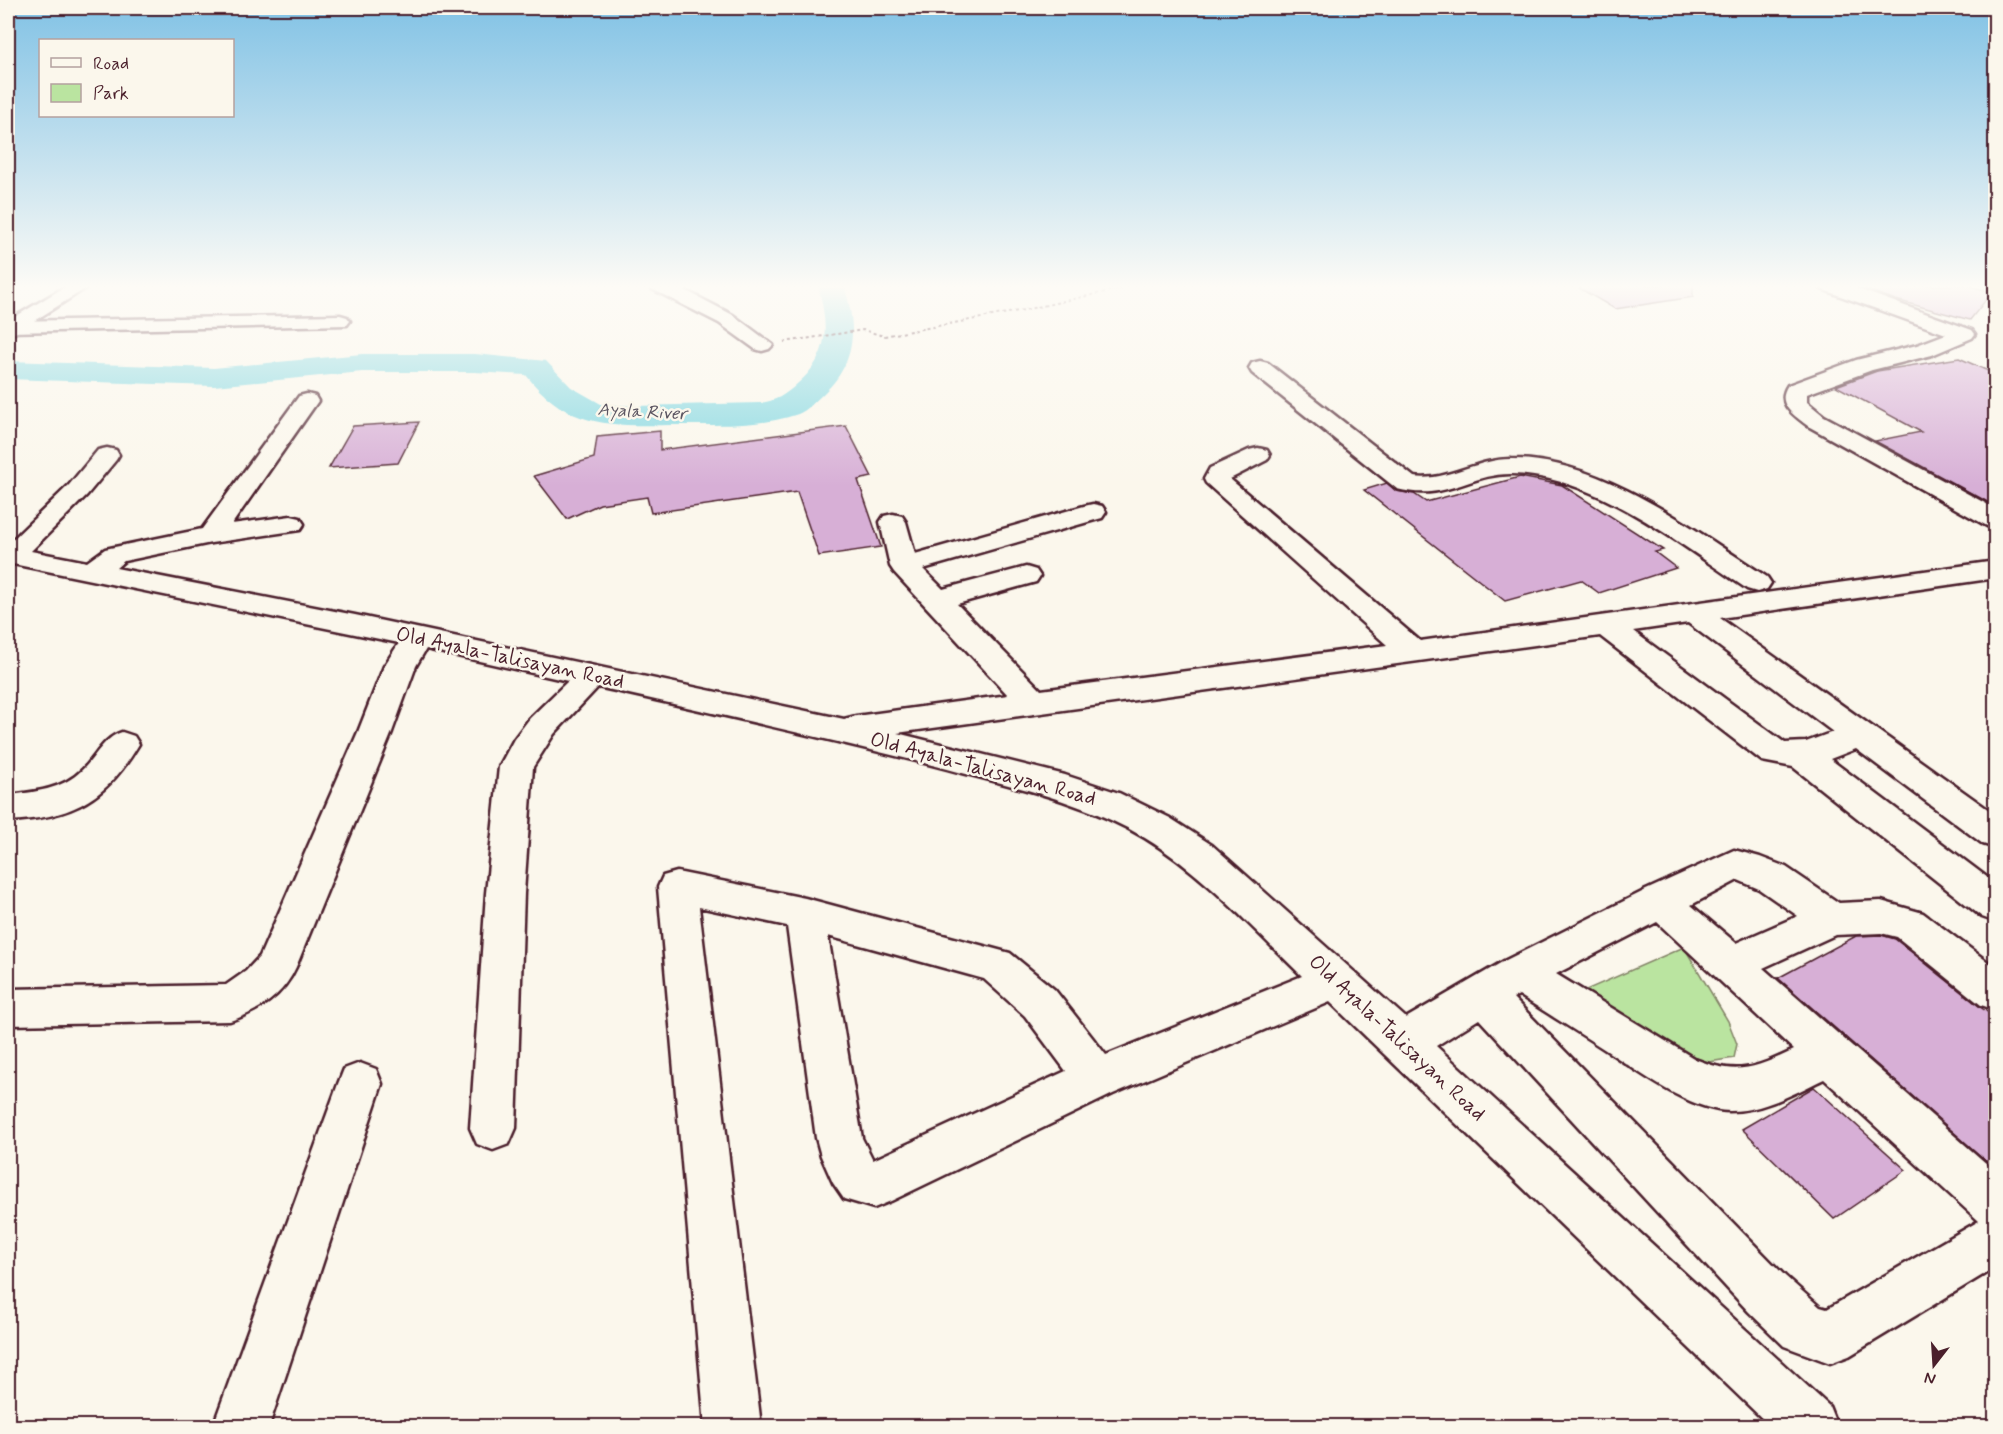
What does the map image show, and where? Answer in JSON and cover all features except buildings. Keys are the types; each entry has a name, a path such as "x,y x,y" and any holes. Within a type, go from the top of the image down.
{"street":[{"path":"1916,352 1864,364 1796,390 1795,404 1816,421 1995,520"},
{"path":"1260,368 1406,484 1425,487 1509,466 1568,476 1603,490 1655,518 1757,583"},
{"path":"211,536 307,401"},
{"path":"1258,454 1219,473 1217,478 1219,483 1420,652"},
{"path":"9,555 78,490 107,455"},
{"path":"904,566 1093,512"},
{"path":"892,522 904,566 1034,702"},
{"path":"93,571 115,555 211,536 291,524"},
{"path":"1420,652 1469,629 1502,621 1995,547"},
{"name":"Old Ayala-Talisayan Road","path":"9,555 418,638 837,729 1053,784 1106,802 1157,828 1199,855 1403,1043 1809,1426"},
{"path":"837,729 1420,652 1995,569"},
{"path":"936,600 1026,576"},
{"path":"1693,614 1995,834"},
{"path":"1606,626 1774,752 1787,757 1802,756 1858,735"},
{"path":"8,1007 230,1003 250,994 264,982 276,967 375,732 400,666 418,638"},
{"path":"493,1128 505,893 516,767 526,747 542,726 591,676"},
{"path":"8,808 50,802 70,795 92,782 123,744"},
{"path":"1802,756 1995,906"},
{"path":"1403,1043 1501,984 1660,901 1734,866 1748,866 1762,872 1832,919"},
{"path":"733,1426 677,887 806,914 996,965 1020,981 1042,1003 1097,1079"},
{"path":"1660,901 1995,1204"},
{"path":"806,914 839,1138 844,1157 852,1172 861,1182 874,1184 1097,1079 1335,981"},
{"path":"1733,966 1759,950 1832,919 1881,917 1909,924 1995,992"},
{"path":"1501,984 1679,1073 1727,1090 1756,1087 1829,1055"},
{"path":"1501,984 1716,1243 1803,1327 1830,1337 1995,1239"},
{"path":"241,1426 360,1084"}],"green space":[{"path":"1684,947 1728,1021 1737,1044 1734,1058 1709,1062 1673,1051 1579,993"}],"waterway":[{"name":"Ayala River","path":"8,370 214,377 362,363 475,363 535,367 567,399 583,408 600,413 634,416 718,415 760,413 792,404 820,380 836,352"}]}
